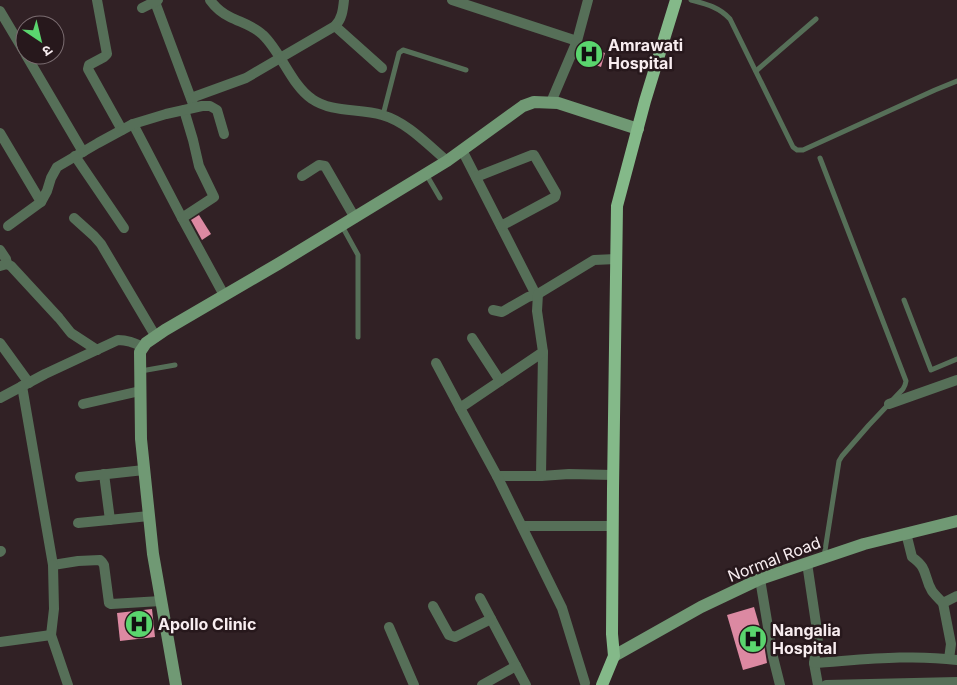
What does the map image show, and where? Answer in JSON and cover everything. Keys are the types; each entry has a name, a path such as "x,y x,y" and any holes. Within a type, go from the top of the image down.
{"main road":[{"path":"602,685 614,656 612,634 612,526 617,206 645,101 676,0"},
{"path":"176,685 153,554 141,440 140,352 146,343 426,174 523,106 534,102 558,103 638,129"},
{"name":"Normal Road","path":"614,656 701,607 760,579 864,544 957,521"}],"street":[{"path":"97,0 107,54 89,65 88,69 122,130"},
{"path":"210,0 224,14 257,30 264,36 302,90 312,99 326,106 370,112 394,119 418,136 446,161"},
{"path":"8,226 41,202 57,167 133,124 190,105 246,78 281,58 335,26 342,14 344,0"},
{"path":"452,0 577,41"},
{"path":"551,102 577,41 588,0"},
{"path":"142,8 156,1 190,105 193,140 199,166 214,197 182,218"},
{"path":"0,10 15,35"},
{"path":"335,26 382,68"},
{"path":"32,65 79,154 124,228"},
{"path":"190,105 210,106 217,110 224,134"},
{"path":"133,124 224,295"},
{"path":"0,133 41,202"},
{"path":"462,150 534,291 538,294"},
{"path":"476,177 534,155 556,193 555,197 501,226"},
{"path":"302,176 319,165 325,166 355,218"},
{"path":"74,218 101,244 156,337"},
{"path":"0,250 6,259 4,265 11,266 71,333 97,350"},
{"path":"493,310 502,312 528,297 538,294 594,260 616,259"},
{"path":"538,294 537,311 542,352 541,476"},
{"path":"472,338 500,381"},
{"path":"0,398 25,384 118,340 134,342 143,347"},
{"path":"0,343 25,384 53,565 54,609 51,636 68,685"},
{"path":"460,408 542,352"},
{"path":"436,363 497,476 562,608 585,683"},
{"path":"889,404 957,380"},
{"path":"83,404 140,390"},
{"path":"80,477 144,470"},
{"path":"104,474 110,520"},
{"path":"497,476 613,475"},
{"path":"78,523 149,516"},
{"path":"522,526 612,526"},
{"path":"814,664 866,659 927,657 953,660 942,603 932,591 925,571 919,562 912,557 906,534"},
{"path":"53,565 100,560 104,564 108,600 111,604 161,601"},
{"path":"807,563 818,637 814,664 818,685"},
{"path":"760,579 773,657 780,685"},
{"path":"942,603 957,596"},
{"path":"480,598 526,685"},
{"path":"433,606 449,635 452,637 491,619"},
{"path":"389,627 414,685"},
{"path":"0,642 51,636"},
{"path":"482,685 516,666"},
{"path":"826,685 957,682"}],"lane":[{"path":"691,0 718,9 730,19 793,147 797,150 803,150 957,81"},
{"path":"756,71 816,19"},
{"path":"383,115 399,52 403,50 466,70"},
{"path":"820,158 906,381 903,389 839,461 824,557"},
{"path":"426,174 440,198"},
{"path":"342,226 358,255 358,337"},
{"path":"904,300 931,370 957,359"},
{"path":"140,371 175,365"}],"building":[{"path":"583,45 605,53 601,67 577,58"},
{"path":"199,215 211,234 202,240 191,220"},
{"path":"754,607 763,638 767,663 743,670 727,615"},
{"path":"152,609 155,637 120,641 117,613"}],"place":[{"name":"Amrawati Hospital","path":"589,54"},
{"name":"Apollo Clinic","path":"139,624"},
{"name":"Nangalia Hospital","path":"753,639"}]}
